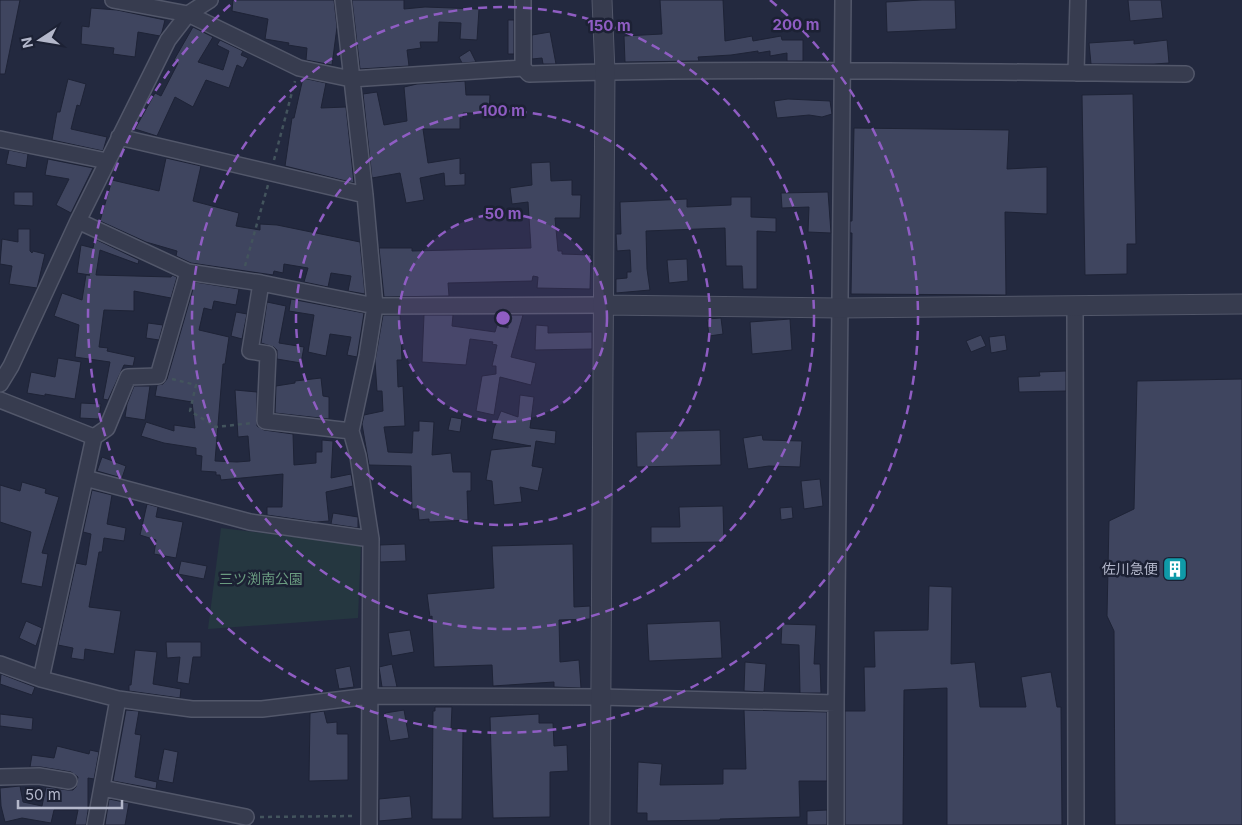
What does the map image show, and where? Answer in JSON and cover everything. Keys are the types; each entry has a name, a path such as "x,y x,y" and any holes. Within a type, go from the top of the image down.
{"street":[{"path":"113,0 188,14 299,68 351,79 523,68"},
{"path":"0,384 11,366 78,221 168,40 188,14 210,0"},
{"path":"343,0 365,195 375,306 367,356 351,431 358,456 371,539 370,821"},
{"path":"523,0 523,68 529,74 842,71 1186,74"},
{"path":"600,825 605,72 602,0"},
{"path":"836,825 843,0"},
{"path":"1076,73 1078,0"},
{"path":"119,137 365,195"},
{"path":"0,139 108,161"},
{"path":"78,221 188,272 260,283 375,306 604,305 839,308 1242,304"},
{"path":"41,679 94,437 107,428 128,377 158,376 188,272"},
{"path":"260,283 250,351 268,354 265,421 351,431"},
{"path":"1075,306 1076,825"},
{"path":"0,400 94,437"},
{"path":"85,478 250,522 371,539"},
{"path":"0,664 41,679 118,699 192,709 262,709 370,696 600,697 836,703"},
{"path":"95,825 118,699"},
{"path":"0,777 40,776 70,781"},
{"path":"102,788 246,817"}],"path":[{"path":"158,376 196,385 190,411 216,427 265,421"},
{"path":"246,817 370,821"}],"green space":[{"name":"三ツ渕南公園","path":"221,528 361,545 358,618 208,629"}],"building":[{"path":"0,0 20,0 5,74 0,74"},
{"path":"233,0 334,0 337,27 332,65 306,60 307,48 265,39 268,19 232,11"},
{"path":"352,0 404,0 404,9 425,7 479,9 477,40 460,39 461,23 439,22 438,42 420,42 421,48 407,50 409,66 360,69"},
{"path":"660,0 723,0 725,41 752,36 753,41 781,36 782,40 803,40 803,61 787,61 787,53 770,56 770,51 758,53 758,51 698,57 699,61 625,62 624,36 662,34"},
{"path":"955,0 956,29 887,32 886,2"},
{"path":"1128,0 1161,0 1163,18 1130,21"},
{"path":"91,8 117,10 165,20 160,36 138,32 135,57 113,54 114,48 81,44 82,26 89,27"},
{"path":"508,20 514,20 514,54 508,54"},
{"path":"193,27 213,37 198,62 223,70 229,51 217,45 220,40 243,51 241,55 248,58 243,68 237,65 229,88 206,80 193,107 175,97 157,136 135,129 155,93 161,96 178,63 174,60"},
{"path":"550,32 556,64 543,64 542,58 532,59 532,35"},
{"path":"1134,40 1134,44 1167,40 1169,63 1091,64 1089,43"},
{"path":"470,50 476,62 462,63 459,57"},
{"path":"303,78 326,83 321,108 346,107 354,183 285,166 292,118 294,118"},
{"path":"68,79 86,84 80,106 77,105 71,129 107,137 103,151 52,140 57,112 60,112"},
{"path":"465,81 466,95 490,95 489,113 463,113 463,118 460,118 460,129 423,129 428,163 460,158 460,174 465,173 465,185 445,186 444,173 420,178 424,200 406,203 400,173 372,178 363,94 377,92 384,125 407,121 404,87 417,84"},
{"path":"1133,94 1136,244 1127,244 1127,274 1085,275 1082,95"},
{"path":"788,99 830,101 832,114 822,117 809,115 777,118 774,101"},
{"path":"854,128 1009,130 1007,169 1047,167 1047,214 1005,212 1006,295 851,294 852,233 850,233 850,221 852,221"},
{"path":"9,150 28,154 26,168 6,164"},
{"path":"166,158 201,166 193,201 239,213 236,226 260,230 260,224 277,225 360,242 365,294 348,291 351,276 331,273 328,287 304,282 308,268 284,264 283,273 274,271 273,275 191,263 176,256 177,251 146,242 100,221 112,180 159,191"},
{"path":"48,159 93,168 71,213 56,205 69,179 45,175"},
{"path":"550,162 551,181 572,180 572,195 581,195 580,218 555,218 558,251 562,251 562,254 591,255 590,289 537,288 538,277 533,276 532,281 448,283 449,296 384,297 379,248 412,248 412,251 531,248 528,202 512,204 510,188 532,185 531,163"},
{"path":"14,192 33,192 33,206 14,205"},
{"path":"828,192 831,233 808,232 809,207 782,208 781,193"},
{"path":"731,197 751,197 751,217 776,218 776,232 757,231 757,289 743,289 742,266 726,266 725,228 646,231 647,269 650,290 616,293 616,279 627,278 627,272 631,272 630,250 617,251 616,234 621,234 620,202 687,199 687,207 731,205"},
{"path":"18,229 30,229 30,251 32,253 33,251 45,254 37,288 9,284 12,266 0,264 2,239 18,242"},
{"path":"95,239 139,260 138,264 100,250 96,275 171,277 172,275 177,277 171,298 134,291 134,311 104,310 99,347 108,348 107,351 135,357 133,366 124,365 108,400 103,399 110,362 75,357 79,325 54,316 62,293 82,300 86,275 90,275 77,273 81,245 93,248"},
{"path":"687,259 688,281 669,283 667,260"},
{"path":"195,282 239,289 236,305 214,301 212,310 204,308 199,330 229,337 225,364 223,364 215,461 250,461 248,436 238,437 235,390 257,392 257,426 264,430 293,434 294,465 316,463 316,452 322,452 322,440 333,441 331,478 351,474 353,486 326,492 329,521 316,522 267,515 267,507 282,507 283,474 221,480 220,475 216,475 216,472 201,471 202,456 196,455 196,448 164,443 141,436 146,422 174,431 174,425 195,428 192,402 155,396 157,385 163,384 167,379"},
{"path":"291,299 364,313 357,357 347,355 351,337 330,334 326,356 308,352 314,315 289,311"},
{"path":"267,302 286,306 279,343 304,347 301,363 277,359 277,350 274,347 261,343"},
{"path":"236,312 247,314 242,339 231,336"},
{"path":"383,315 400,315 402,360 397,360 398,387 403,386 405,426 384,427 388,452 412,453 413,431 419,431 419,421 434,422 432,455 451,453 453,472 471,472 471,491 467,491 468,520 429,522 429,519 419,520 418,509 412,509 411,466 369,465 362,424 364,415 383,411 382,391 377,391 375,361"},
{"path":"424,315 453,315 452,326 495,332 497,325 508,328 508,315 523,315 511,357 536,363 531,385 500,377 494,415 476,411 482,376 496,374 496,366 492,366 497,345 492,344 493,342 470,339 466,365 422,362"},
{"path":"721,318 723,334 709,336 707,319"},
{"path":"790,319 792,350 752,354 750,322"},
{"path":"148,323 163,325 159,340 146,338"},
{"path":"536,325 548,326 548,333 592,332 592,349 535,350"},
{"path":"981,335 986,346 971,352 966,341"},
{"path":"1005,335 1007,350 991,353 989,337"},
{"path":"58,358 81,362 75,399 27,393 31,372 55,377"},
{"path":"1066,371 1066,391 1019,392 1018,377 1040,376 1039,372"},
{"path":"321,378 323,396 329,397 329,419 275,413 276,386 295,383 295,381"},
{"name":"佐川急便","path":"1242,379 1242,825 1115,825 1114,631 1107,616 1109,521 1134,509 1137,381"},
{"path":"134,386 150,386 145,420 125,417 127,404"},
{"path":"520,395 534,397 530,428 556,431 555,444 536,441 532,466 543,468 538,491 520,487 522,502 494,505 492,481 486,480 491,450 531,446 492,439 501,411 518,417"},
{"path":"81,403 101,404 99,419 80,418"},
{"path":"451,417 462,419 460,432 448,430"},
{"path":"720,430 721,465 637,467 636,432"},
{"path":"762,435 763,440 802,441 800,467 769,466 748,469 743,438"},
{"path":"102,457 126,466 122,478 97,471"},
{"path":"820,479 823,506 804,509 801,481"},
{"path":"22,482 46,489 45,493 59,497 42,553 48,554 42,587 21,583 31,532 0,522 0,485 20,491"},
{"path":"92,490 112,495 107,524 126,528 124,541 104,538 102,552 99,552 89,607 121,611 114,654 85,649 84,660 71,658 73,648 58,645 76,563 86,565 91,534 83,532"},
{"path":"147,504 158,507 156,517 183,522 176,558 154,554 156,540 140,535"},
{"path":"723,506 724,542 651,543 651,527 680,527 679,507"},
{"path":"792,507 793,518 781,520 780,508"},
{"path":"333,513 358,517 358,528 331,524"},
{"path":"405,544 406,561 380,562 380,545"},
{"path":"573,544 574,607 590,606 590,619 559,620 560,662 579,660 581,688 554,687 554,682 493,686 492,665 434,667 432,616 430,617 427,594 494,588 492,546"},
{"path":"181,561 207,566 204,579 178,574"},
{"path":"929,586 952,587 951,664 975,662 980,707 1026,707 1021,677 1051,672 1057,707 1061,707 1062,825 947,825 947,688 904,690 903,825 845,825 845,711 865,711 864,667 875,667 874,631 928,630"},
{"path":"26,621 42,628 36,646 19,638"},
{"path":"720,621 722,658 649,661 647,624"},
{"path":"782,624 816,625 814,664 820,664 821,693 800,693 799,645 781,644"},
{"path":"410,630 414,652 392,656 388,633"},
{"path":"166,642 201,642 201,657 193,657 189,684 177,682 180,657 167,658"},
{"path":"135,650 157,652 153,684 181,689 180,698 129,691"},
{"path":"745,662 766,664 764,692 744,691"},
{"path":"392,664 397,687 382,687 379,667"},
{"path":"350,666 354,687 339,689 335,669"},
{"path":"1,674 35,687 32,695 0,684"},
{"path":"435,707 452,707 451,729 463,729 462,819 432,819 433,711 435,711"},
{"path":"126,710 139,711 135,734 141,735 135,777 157,782 156,789 113,781"},
{"path":"404,710 409,738 390,741 385,713"},
{"path":"744,710 827,712 827,781 799,781 800,817 647,821 647,813 637,813 638,762 662,764 660,785 723,784 723,769 746,769"},
{"path":"324,711 327,723 337,722 337,734 348,734 348,780 309,781 310,713"},
{"path":"0,714 33,718 32,730 0,726"},
{"path":"539,714 539,723 553,723 554,746 567,745 568,771 550,772 550,817 493,818 490,717"},
{"path":"57,746 89,754 90,750 99,752 94,779 88,778 86,825 75,825 78,810 54,810 51,823 22,818 5,822 1,806 0,788 20,786 23,802 42,806 46,787 73,790 76,787 78,777 71,772 30,767 32,755 54,758"},
{"path":"164,749 178,752 173,783 158,780"},
{"path":"410,796 412,818 379,821 379,799"},
{"path":"109,799 129,803 125,825 105,825"},
{"path":"827,810 827,825 807,825 807,811"}],"place":[{"name":"佐川急便","path":"1175,569"}]}
